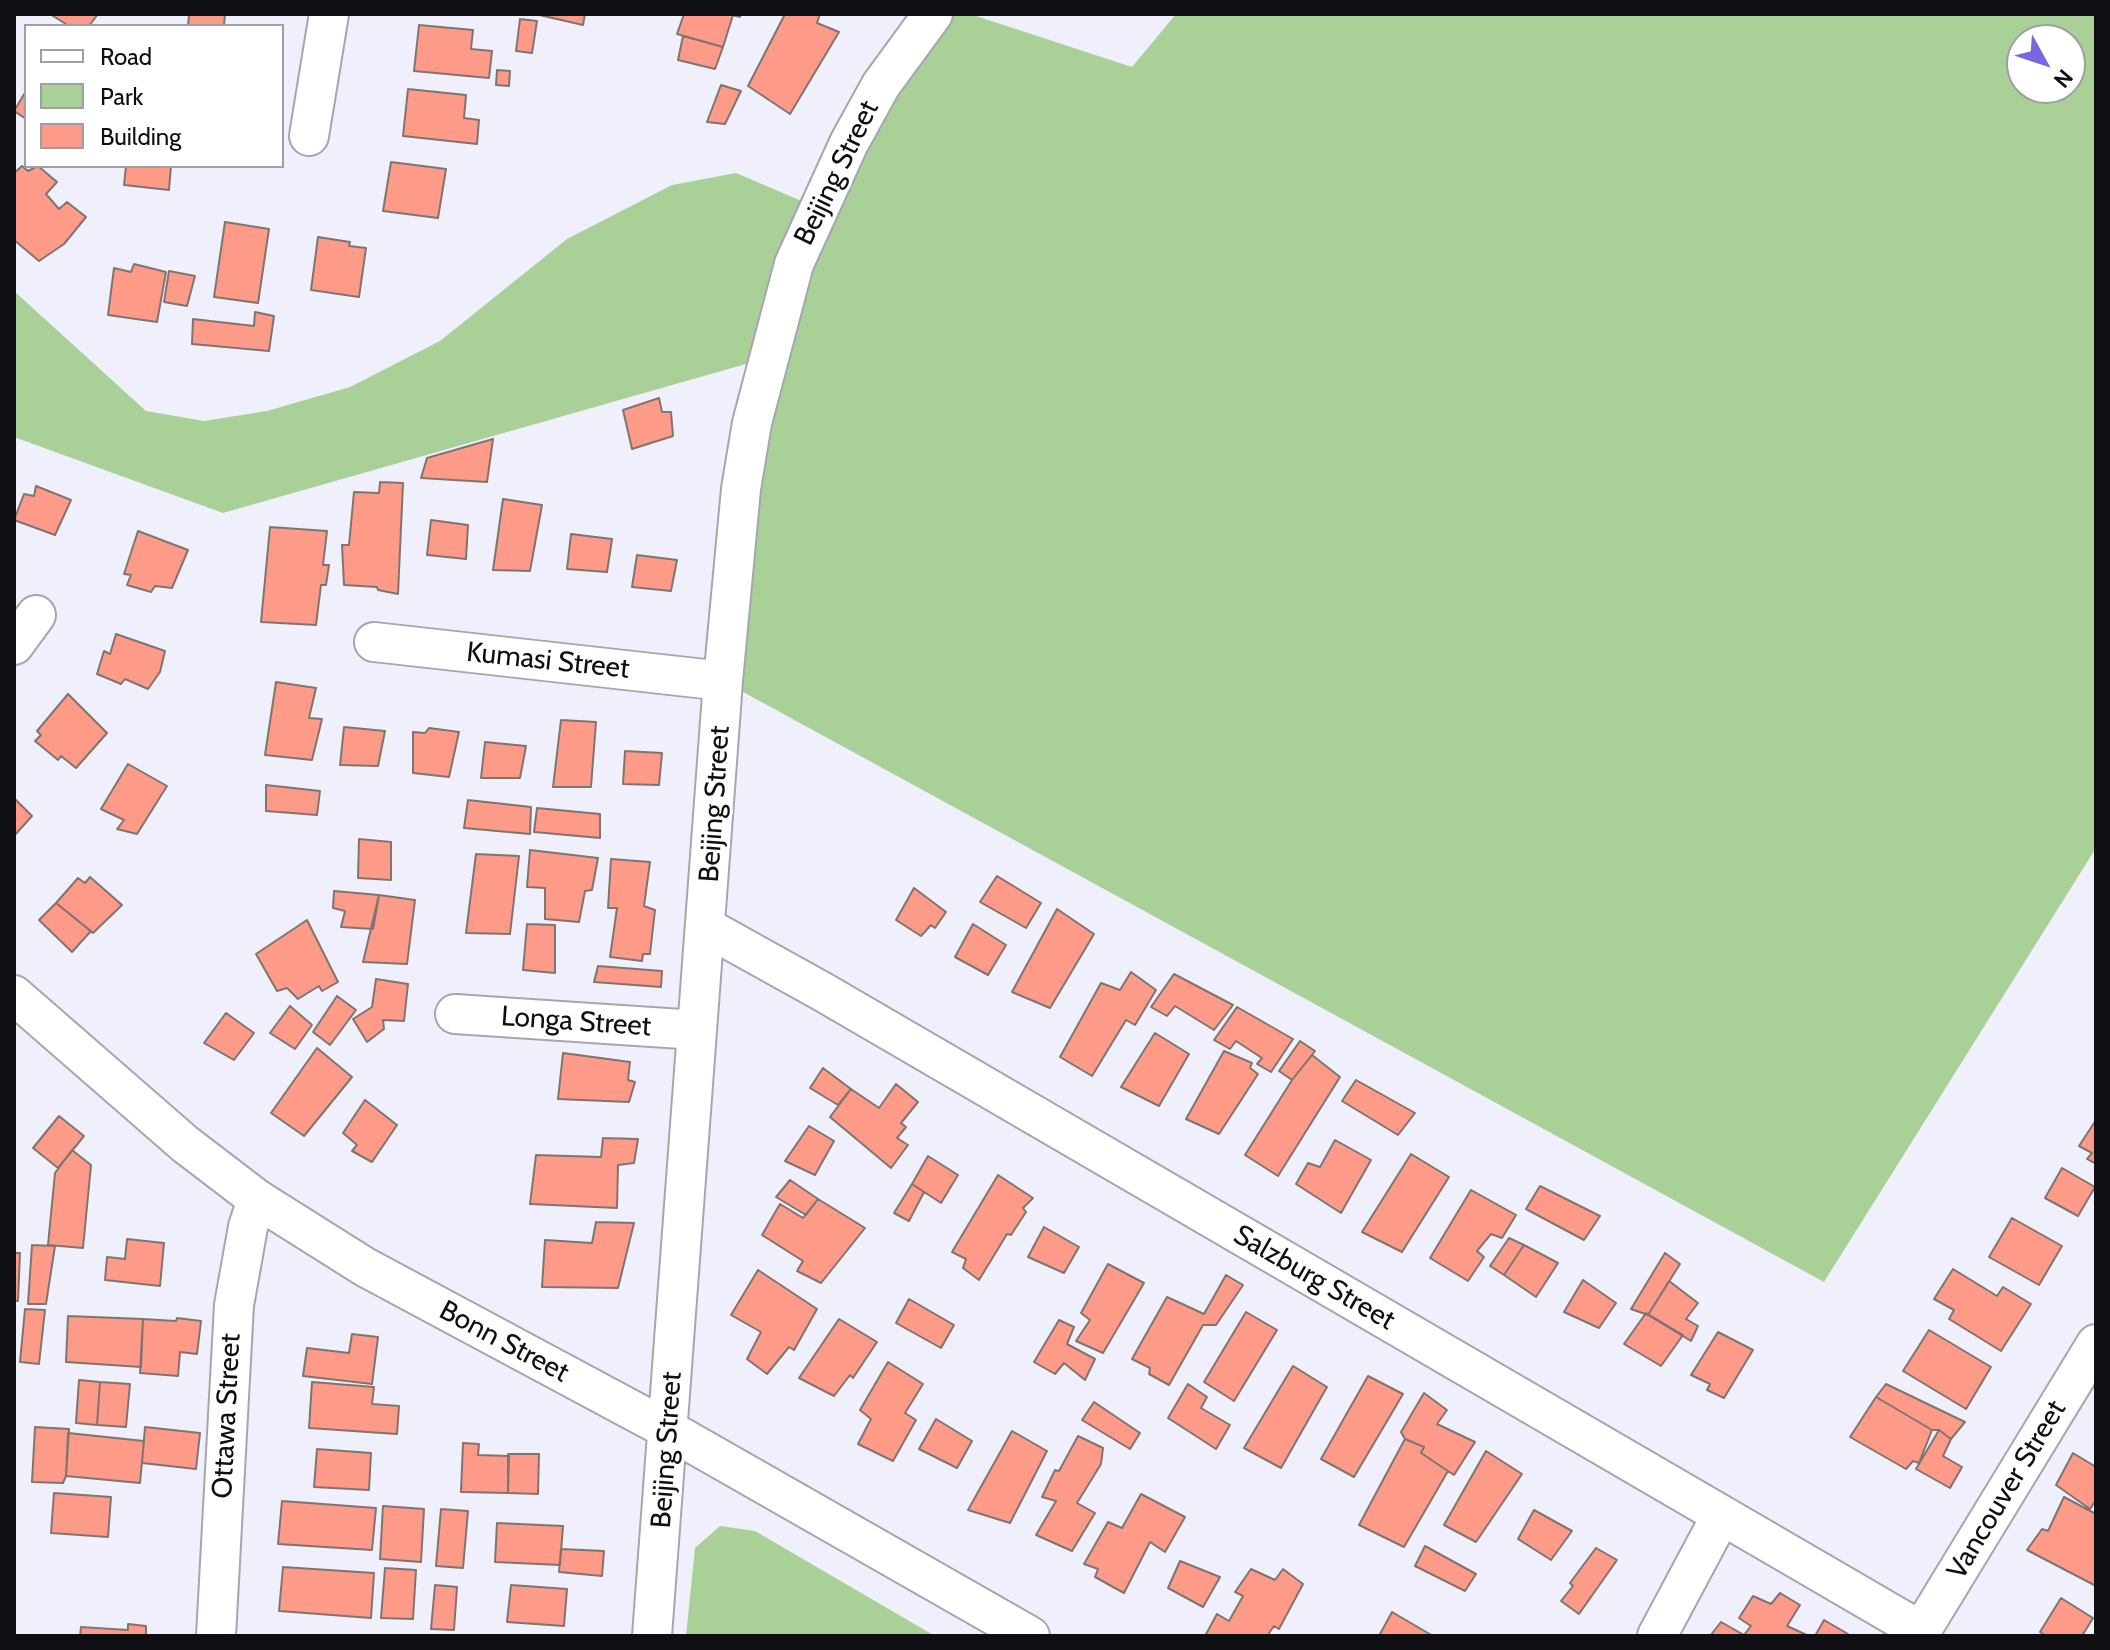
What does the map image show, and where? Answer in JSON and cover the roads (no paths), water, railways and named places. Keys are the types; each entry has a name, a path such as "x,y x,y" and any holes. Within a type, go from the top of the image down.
{"street":[{"path":"309,136 329,14"},
{"name":"Beijing Street","path":"652,1636 723,681 745,463 768,358 794,264 849,143 881,85 933,14"},
{"name":"Kumasi Street","path":"374,642 723,681"},
{"name":"Salzburg Street","path":"706,927 851,1008 1919,1634"},
{"name":"Bonn Street","path":"14,995 185,1144 257,1199 365,1267 669,1430 1030,1636"},
{"name":"Longa Street","path":"455,1014 697,1030"},
{"name":"Ottawa Street","path":"216,1636 234,1305 257,1199"},
{"name":"Vancouver Street","path":"1919,1634 2096,1344"},
{"path":"1657,1636 1721,1516"}]}
